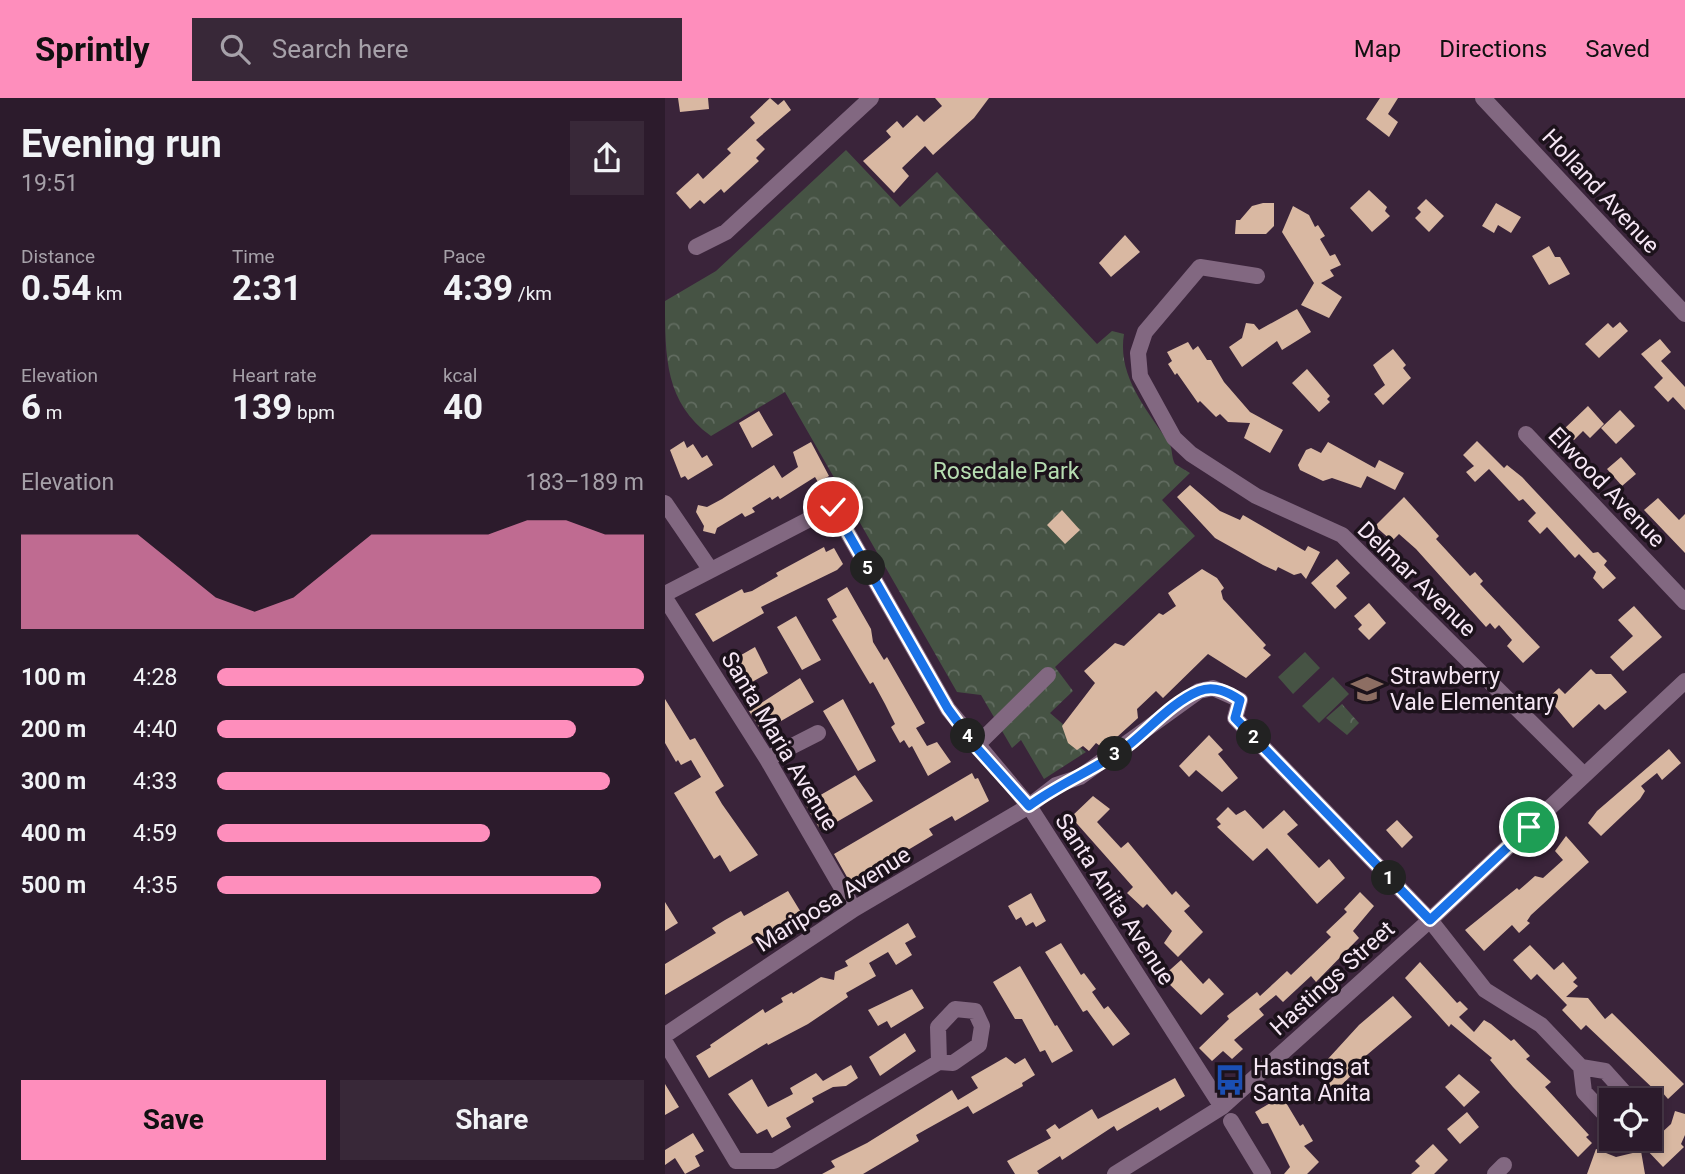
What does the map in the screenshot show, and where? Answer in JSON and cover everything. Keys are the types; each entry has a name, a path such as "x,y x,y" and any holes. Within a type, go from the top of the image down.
{"street":[{"path":"696,247 726,232 871,98"},
{"name":"Holland Avenue","path":"1483,98 1685,314"},
{"name":"Delmar Avenue","path":"1257,276 1200,267 1145,332 1138,354 1140,376 1174,438 1191,453 1256,496 1342,535 1584,775"},
{"name":"Elwood Avenue","path":"1525,434 1685,602"},
{"path":"665,503 710,569 665,596"},
{"name":"Santa Anita Avenue","path":"710,569 833,507 948,709 976,747 1029,806 1222,1107"},
{"name":"Santa Maria Avenue","path":"665,596 767,759 854,909"},
{"path":"976,747 1048,675"},
{"name":"Hastings Street","path":"1115,1174 1222,1107 1430,920 1685,681"},
{"name":"Mariposa Avenue","path":"665,1035 854,909 1029,806 1056,785 1080,777 1131,743 1199,691 1213,688 1240,700 1235,718 1430,920"},
{"path":"767,759 818,733"},
{"path":"1430,920 1485,990 1541,1025 1581,1067 1584,1092 1599,1108"},
{"path":"665,1042 733,1168 773,1161 939,1062"},
{"path":"1581,1067 1605,1071 1620,1088"},
{"path":"1231,1121 1263,1174"}],"green space":[{"name":"Rosedale Park","path":"846,150 900,207 937,172 1097,344 1112,331 1124,334 1123,349 1129,378 1143,405 1169,443 1175,464 1190,473 1162,500 1195,536 1055,667 1073,691 1050,713 1072,732 1068,738 1086,752 1044,779 1021,740 1012,748 981,695 957,692 785,392 711,436 684,409 676,394 667,360 665,301 716,271"},
{"path":"1305,652 1320,668 1293,694 1278,677"},
{"path":"1333,677 1349,694 1319,723 1302,706"},
{"path":"1342,704 1359,723 1347,735 1326,718"}],"building":[{"path":"678,98 708,98 709,109 680,112"},
{"path":"770,98 778,105 784,100 791,110 756,140 765,149 756,158 759,161 724,193 721,189 704,204 700,200 690,209 676,193 698,173 703,179 731,153 727,149 755,123 750,117"},
{"path":"935,98 989,98 974,118 933,155 925,146 902,168 909,176 894,193 863,161 891,137 886,131 897,121 903,128 917,115 924,122 942,106"},
{"path":"1380,98 1398,98 1388,114 1398,122 1389,137 1366,119"},
{"path":"1369,190 1387,207 1385,211 1390,216 1372,232 1350,208"},
{"path":"1426,199 1444,216 1429,232 1415,218 1421,212 1417,208"},
{"path":"1274,203 1274,226 1266,234 1235,234 1236,220 1240,220 1252,206"},
{"path":"1496,203 1521,217 1511,233 1498,225 1494,233 1482,226"},
{"path":"1293,206 1309,215 1315,227 1318,225 1325,236 1320,239 1330,256 1335,254 1341,265 1330,270 1334,276 1321,283 1342,297 1329,318 1301,305 1314,283 1282,232"},
{"path":"1125,235 1140,252 1111,277 1099,263"},
{"path":"1549,246 1555,257 1560,257 1570,274 1549,285 1532,256"},
{"path":"1297,309 1311,332 1282,350 1277,341 1242,367 1229,347 1242,338 1246,323 1254,324 1259,330"},
{"path":"1620,322 1628,331 1599,358 1585,344 1608,323 1613,328"},
{"path":"1660,339 1671,352 1661,361 1685,387 1685,410 1673,397 1668,402 1654,387 1663,378 1641,354"},
{"path":"1188,342 1193,350 1198,346 1207,360 1211,360 1224,382 1250,412 1283,430 1270,453 1244,438 1250,423 1228,422 1220,414 1216,417 1200,401 1198,403 1177,373 1175,375 1168,364 1172,361 1167,352"},
{"path":"1393,349 1406,365 1403,368 1411,378 1383,405 1374,394 1385,385 1373,365"},
{"path":"1307,369 1330,396 1327,399 1330,402 1319,412 1292,383"},
{"path":"1588,406 1604,424 1590,438 1583,431 1574,440 1564,429"},
{"path":"1620,410 1635,426 1616,444 1601,428"},
{"path":"759,411 773,435 752,448 739,423"},
{"path":"684,441 687,448 693,444 702,458 707,455 713,465 688,480 685,476 681,478 670,450"},
{"path":"1477,441 1504,468 1507,465 1522,477 1593,553 1598,552 1607,561 1604,565 1616,578 1603,589 1593,578 1596,572 1579,554 1575,558 1547,527 1540,534 1528,521 1536,513 1523,499 1519,501 1489,469 1475,482 1466,472 1474,466 1463,455"},
{"path":"811,442 829,476 818,482 815,477 780,499 778,496 772,500 770,497 752,508 755,512 745,517 742,513 717,528 715,534 703,531 704,526 696,512 698,505 707,507 774,465 782,478 798,467 793,452"},
{"path":"1328,442 1375,468 1379,460 1404,473 1395,490 1367,476 1361,488 1332,478 1323,481 1300,470 1298,465 1306,450 1311,448 1321,453"},
{"path":"1621,457 1636,474 1622,486 1607,469"},
{"path":"1190,485 1220,511 1240,520 1243,515 1305,551 1308,546 1320,552 1306,579 1301,573 1294,575 1278,567 1276,571 1215,538 1177,497"},
{"path":"1404,497 1439,536 1436,539 1470,576 1475,572 1483,581 1480,584 1540,647 1523,663 1507,646 1512,640 1499,625 1495,629 1490,623 1486,627 1416,549 1399,534 1392,541 1375,526"},
{"path":"1658,498 1679,520 1685,514 1685,553 1644,510"},
{"path":"1062,510 1080,530 1065,544 1047,525"},
{"path":"824,547 826,552 834,548 843,564 837,570 761,607 764,613 713,642 695,614 742,589 744,593 752,591 778,576 776,573"},
{"path":"1337,559 1350,573 1336,586 1347,598 1335,609 1311,583"},
{"path":"1202,569 1217,578 1224,588 1221,591 1223,599 1266,645 1263,648 1271,655 1246,678 1208,654 1163,698 1156,691 1137,709 1138,718 1103,748 1096,743 1089,751 1083,746 1077,750 1068,743 1062,726 1095,683 1084,671 1115,643 1124,646 1159,613 1163,615 1176,606 1168,593"},
{"path":"847,587 871,629 873,642 884,660 887,657 925,723 916,728 927,746 937,742 951,762 928,776 912,746 909,748 904,740 900,743 891,727 895,724 873,682 870,684 832,620 837,617 827,599"},
{"path":"1369,603 1386,623 1369,640 1358,629 1362,625 1354,616"},
{"path":"1634,606 1662,637 1623,671 1610,657 1633,636 1618,620"},
{"path":"796,616 821,660 802,670 777,627"},
{"path":"755,647 768,673 745,686 729,662"},
{"path":"1591,669 1596,674 1611,674 1627,692 1605,710 1599,704 1573,728 1548,698 1559,688 1565,694"},
{"path":"800,678 814,702 762,732 749,711"},
{"path":"665,699 690,740 695,738 724,786 715,792 758,855 730,872 720,855 714,859 674,793 701,777 691,760 681,765 678,760 676,762 665,743"},
{"path":"843,699 876,761 858,771 823,711"},
{"path":"1209,735 1223,750 1218,754 1238,778 1222,792 1196,770 1189,777 1179,766"},
{"path":"1669,749 1681,763 1662,780 1657,773 1641,786 1645,791 1640,799 1601,836 1588,823 1597,811"},
{"path":"972,773 975,779 978,778 989,801 955,821 952,816 929,829 933,835 851,884 834,854"},
{"path":"855,775 873,801 821,831 805,804"},
{"path":"1093,796 1110,809 1097,822 1121,848 1128,842 1172,895 1176,891 1190,906 1184,911 1203,932 1178,957 1164,943 1172,931 1147,904 1143,908 1127,893 1133,887 1071,817"},
{"path":"1228,807 1236,815 1245,810 1263,829 1284,810 1298,825 1287,834 1319,868 1329,859 1345,878 1317,904 1267,848 1253,861 1217,827 1221,824 1216,819"},
{"path":"1397,820 1413,837 1402,848 1386,830"},
{"path":"1566,836 1589,862 1531,915 1527,921 1530,923 1519,933 1512,925 1484,951 1465,930 1517,888 1519,890 1535,876 1543,878 1563,860 1555,851"},
{"path":"788,891 802,914 665,995 665,964 716,933 712,928 725,920 741,911 744,916"},
{"path":"1360,892 1374,906 1353,931 1359,938 1316,982 1311,976 1283,1002 1276,995 1259,1009 1264,1015 1234,1040 1243,1049 1232,1059 1223,1051 1212,1061 1199,1048 1229,1019 1227,1016 1257,992 1260,996 1287,971 1291,975 1331,937 1326,932 1347,912 1344,909"},
{"path":"1031,893 1046,921 1036,927 1033,922 1026,926 1021,917 1016,920 1008,906"},
{"path":"665,902 678,923 665,931"},
{"path":"908,923 916,937 905,943 912,955 896,965 888,952 869,963 876,976 846,993 848,997 808,1024 768,1045 767,1043 709,1078 696,1056 711,1047 710,1045 763,1009 765,1013 783,1002 781,998 792,992 793,994 821,977 834,980 835,972 848,966 845,961"},
{"path":"1061,943 1081,975 1084,973 1096,989 1092,992 1104,1009 1108,1006 1130,1034 1113,1046 1087,1010 1083,1012 1045,952"},
{"path":"1530,945 1554,970 1563,962 1577,978 1573,982 1578,986 1566,997 1588,998 1605,1019 1612,1013 1684,1084 1668,1099 1662,1088 1653,1088 1586,1025 1581,1030 1562,1010 1567,1005 1537,974 1531,980 1513,960"},
{"path":"1181,960 1203,984 1209,978 1224,994 1201,1015 1162,977"},
{"path":"1420,962 1457,1003 1460,1001 1468,1009 1459,1017 1474,1032 1484,1020 1511,1041 1514,1039 1530,1056 1526,1059 1551,1082 1545,1087 1589,1135 1586,1137 1592,1143 1578,1157 1513,1087 1490,1060 1492,1058 1451,1024 1449,1027 1405,978"},
{"path":"1020,966 1073,1051 1052,1063 1045,1050 1040,1052 1022,1019 1015,1019 993,982"},
{"path":"912,989 924,1008 891,1028 887,1021 878,1026 868,1010"},
{"path":"1393,996 1412,1017 1349,1070 1353,1074 1334,1092 1316,1072 1359,1025"},
{"path":"905,1033 916,1051 880,1076 869,1057"},
{"path":"1006,1057 1015,1064 1025,1058 1035,1075 1022,1083 1023,1086 973,1114 968,1106 916,1135 919,1141 863,1174 822,1174 835,1167 831,1161 867,1143 952,1090 958,1100 978,1088 971,1077"},
{"path":"851,1065 858,1078 846,1086 833,1087 812,1098 814,1102 786,1118 791,1127 772,1138 767,1129 757,1134 728,1094 752,1079 768,1107 793,1094 790,1088 816,1073 823,1081"},
{"path":"1459,1074 1480,1092 1464,1107 1445,1087"},
{"path":"1175,1078 1185,1096 1160,1111 1158,1107 1117,1131 1114,1126 1062,1160 1060,1156 1037,1171 1039,1174 1015,1174 1007,1161 1051,1138 1046,1130 1055,1124 1059,1129 1092,1109 1098,1119"},
{"path":"665,1084 679,1107 665,1115"},
{"path":"1282,1096 1300,1126 1303,1124 1313,1141 1304,1146 1319,1162 1307,1174 1284,1174 1290,1167 1268,1123 1262,1124 1255,1112"},
{"path":"1675,1111 1685,1114 1685,1135 1681,1144 1684,1147 1663,1167 1648,1151 1662,1151 1662,1132 1671,1124"},
{"path":"1467,1112 1479,1127 1460,1144 1447,1129"},
{"path":"693,1133 704,1151 695,1156 700,1166 685,1174 675,1158 665,1165 665,1150"},
{"path":"1433,1144 1448,1160 1434,1174 1411,1174 1420,1166 1415,1161"},
{"path":"1596,1149 1616,1157 1641,1151 1645,1174 1587,1174"}],"place":[{"name":"Strawberry Vale Elementary","path":"1367,689"},
{"name":"Hastings at Santa Anita","path":"1230,1080"}],"route":[{"path":"833,507 948,709 976,747 1029,806 1056,785 1080,777 1131,743 1144,730 1199,691 1213,688 1228,692 1240,700 1235,718 1430,920 1529,827"}]}
